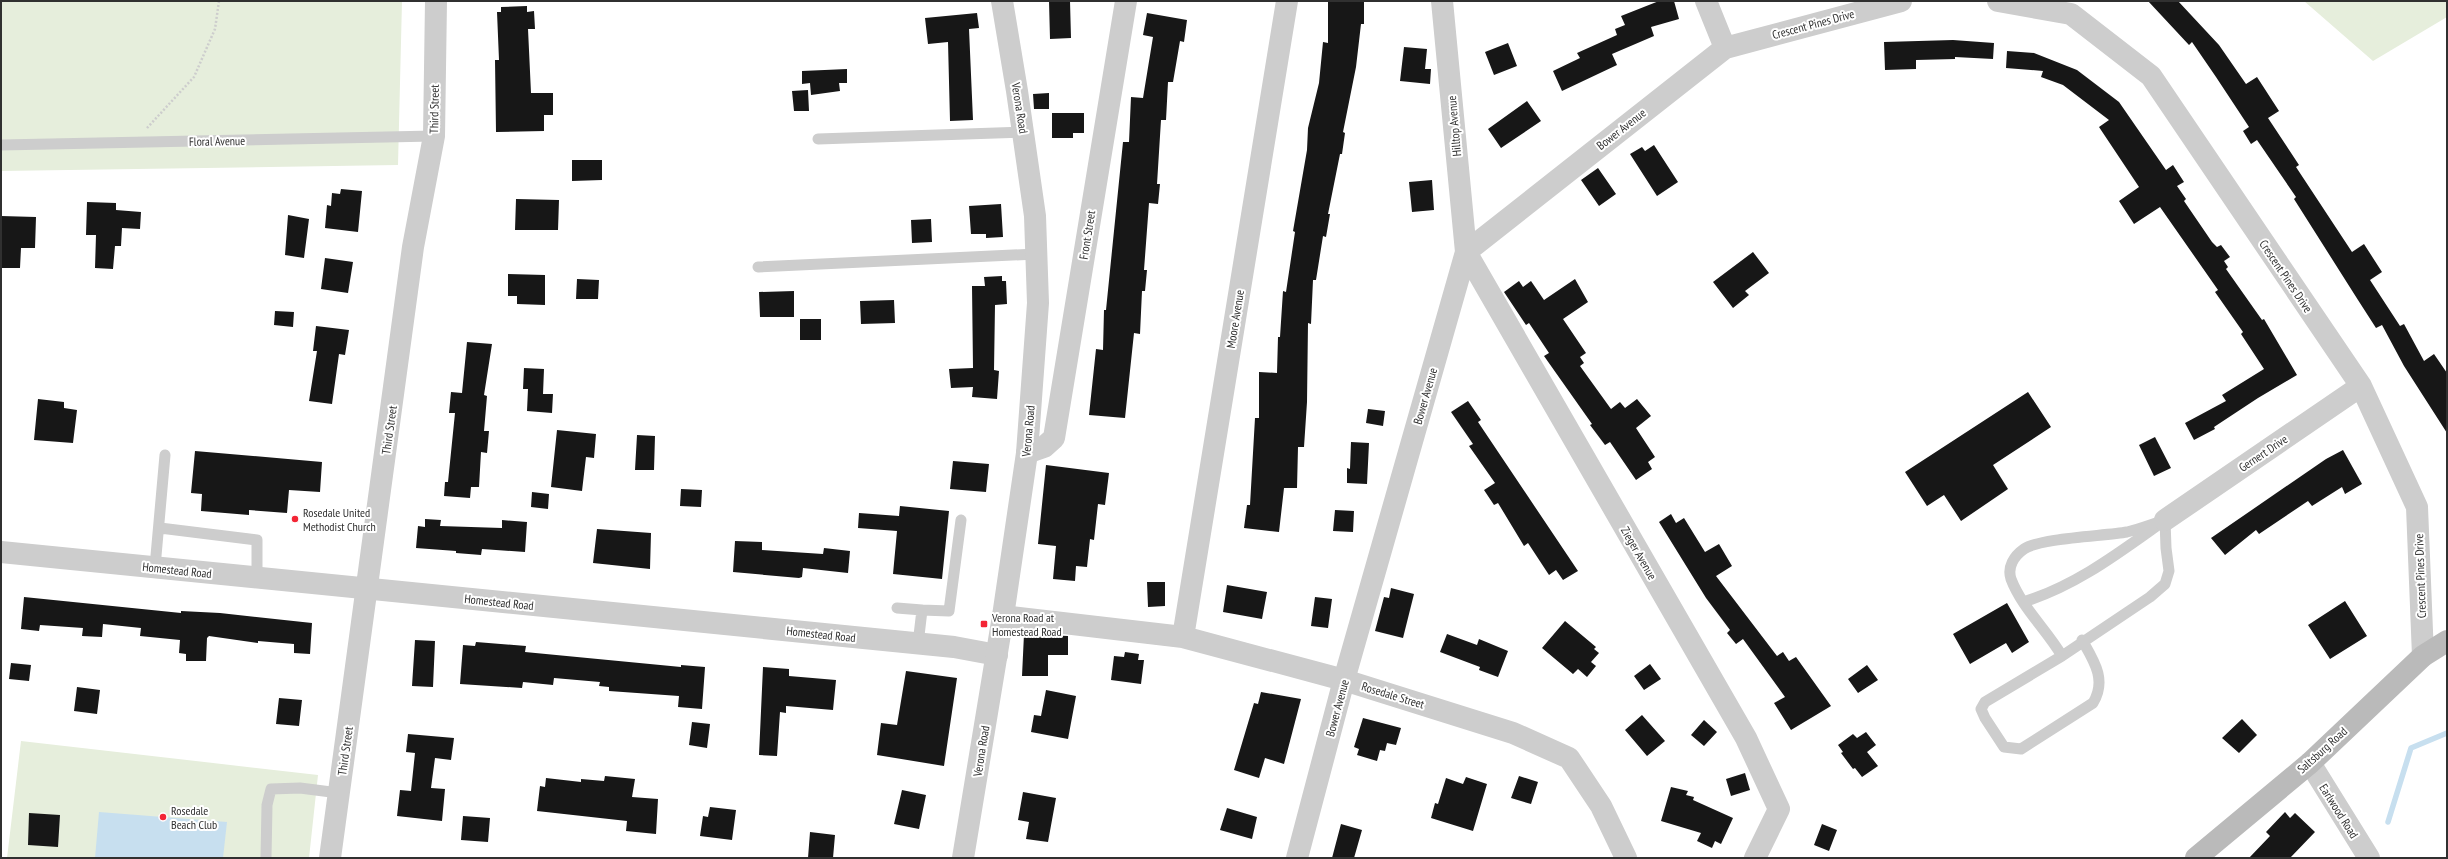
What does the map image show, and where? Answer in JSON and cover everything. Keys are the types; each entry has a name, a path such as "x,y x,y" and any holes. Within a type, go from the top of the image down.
{"main road":[{"name":"Saltsburg Road","path":"2196,858 2310,763 2423,656 2447,641"}],"street":[{"name":"Third Street","path":"330,858 368,589 413,247 434,136 436,1"},
{"name":"Verona Road","path":"963,858 997,655 1027,453 1038,303 1035,216 1002,1"},
{"name":"Front Street","path":"1027,453 1044,446 1054,438 1126,1"},
{"name":"Moore Avenue","path":"1183,637 1286,1"},
{"name":"Hilltop Avenue","path":"1442,1 1466,252"},
{"path":"1706,1 1725,48"},
{"name":"Crescent Pines Drive","path":"1725,48 1901,1"},
{"name":"Crescent Pines Drive","path":"1998,1 2071,14 2151,76 2361,386 2417,507 2423,656"},
{"name":"Bower Avenue","path":"1297,858 1344,680 1466,252 1725,48"},
{"name":"Zieger Avenue","path":"1466,252 1750,745 1779,809 1755,858"},
{"name":"Gernert Drive","path":"2165,520 2361,386"},
{"name":"Homestead Road","path":"1,552 918,644 997,655"},
{"name":"Rosedale Street","path":"1003,616 1183,637 1344,680 1512,733 1569,758 1602,806 1626,858"},
{"name":"Earlwood Road","path":"2310,763 2369,858"}],"lane":[{"path":"818,139 1023,132"},
{"name":"Floral Avenue","path":"1,145 434,136"},
{"path":"758,267 1036,254"},
{"path":"154,567 160,528 165,455"},
{"path":"896,608 949,611 961,520"},
{"path":"2062,656 2023,602 2011,579 2009,569 2013,558 2025,548 2078,538 2127,532 2165,520"},
{"path":"2023,602 2057,590 2108,560 2165,520"},
{"path":"2082,640 2096,666 2100,678 2098,694 2093,703 2021,749 2004,747 1984,718 1981,709 1985,702 2062,656 2082,640 2150,597 2165,584 2170,571 2166,548 2165,520"},
{"path":"160,528 257,540 257,578"},
{"path":"918,644 922,610"},
{"path":"266,858 267,805 271,789 300,788 340,792"}],"path":[{"path":"133,142 194,77 215,29 219,1"}],"green space":[{"path":"1,1 402,1 398,165 1,171"},
{"path":"2304,1 2447,1 2447,17 2373,61"},
{"name":"Rosedale Beach Club","path":"21,741 318,775 309,858 7,858"}],"water":[{"path":"99,812 227,822 223,858 95,858"}],"building":[{"path":"1049,1 1070,1 1071,38 1050,39"},
{"path":"1328,1 1364,1 1364,24 1361,24 1356,67 1343,132 1345,133 1342,154 1340,154 1328,214 1330,214 1326,237 1323,236 1316,280 1313,280 1311,324 1308,323 1307,402 1304,447 1298,447 1297,488 1284,488 1279,532 1244,528 1247,505 1250,505 1255,418 1259,418 1259,372 1277,373 1278,337 1280,337 1283,291 1286,292 1295,232 1293,231 1307,150 1308,128 1319,83 1323,42 1328,43"},
{"path":"1659,1 1674,1 1679,19 1651,27 1654,36 1612,54 1617,65 1562,91 1553,71 1580,58 1577,53 1617,35 1615,29 1625,25 1621,16"},
{"path":"2148,1 2178,1 2219,45 2246,84 2257,77 2279,111 2268,118 2299,165 2296,167 2352,252 2364,244 2382,272 2370,280 2400,326 2404,324 2424,361 2434,354 2447,373 2447,433 2404,366 2382,325 2376,328 2294,199 2296,197 2257,140 2251,144 2243,131 2249,127 2192,42 2189,45"},
{"path":"527,6 527,12 534,11 535,29 528,29 531,93 553,93 553,115 544,115 544,131 496,132 495,60 499,60 497,12 501,12 501,7"},
{"path":"977,13 979,28 969,29 973,120 950,121 948,42 928,44 925,18"},
{"path":"1147,13 1187,20 1184,42 1180,41 1173,82 1168,82 1166,120 1161,120 1157,184 1160,184 1158,204 1149,203 1144,270 1147,270 1145,291 1142,291 1140,334 1134,333 1125,418 1089,415 1096,349 1103,350 1104,310 1106,310 1123,142 1129,142 1131,97 1143,98 1153,37 1143,35"},
{"path":"1953,40 1994,43 1993,59 1955,57 1955,59 1916,60 1916,69 1885,70 1884,42"},
{"path":"1508,43 1517,66 1494,75 1485,52"},
{"path":"1404,47 1427,49 1425,69 1431,69 1430,84 1400,81"},
{"path":"2007,51 2034,53 2077,70 2119,102 2166,170 2173,165 2184,182 2177,186 2186,199 2184,201 2212,242 2217,247 2221,245 2230,257 2224,261 2228,267 2226,269 2262,320 2264,319 2297,375 2258,398 2214,427 2215,429 2194,440 2185,423 2226,401 2222,395 2264,369 2241,334 2243,332 2215,292 2218,290 2160,207 2134,224 2119,201 2139,187 2099,127 2109,120 2063,85 2041,77 2043,71 2006,68"},
{"path":"847,69 847,83 839,83 840,91 811,95 810,83 802,84 802,71"},
{"path":"808,90 809,111 794,111 792,91"},
{"path":"1049,93 1049,109 1034,109 1033,94"},
{"path":"1527,101 1541,121 1501,148 1488,129"},
{"path":"1052,113 1084,113 1084,133 1073,133 1073,138 1052,138"},
{"path":"1654,145 1678,182 1657,196 1630,154 1642,147 1645,151"},
{"path":"572,160 602,160 602,180 572,181"},
{"path":"1598,168 1616,194 1599,206 1581,180"},
{"path":"1432,180 1434,210 1412,212 1409,182"},
{"path":"341,189 362,191 358,232 325,228 327,205 331,206 332,193 340,194"},
{"path":"516,199 559,200 558,230 515,230"},
{"path":"87,202 116,203 116,210 141,212 140,229 122,228 121,246 115,246 113,269 95,268 96,235 86,235"},
{"path":"1001,204 1003,237 986,238 986,234 971,234 969,206"},
{"path":"288,215 309,219 304,258 285,255"},
{"path":"1,216 36,217 35,248 21,248 20,268 1,268"},
{"path":"931,219 932,242 912,243 911,220"},
{"path":"1753,252 1769,273 1745,291 1749,295 1733,308 1713,282"},
{"path":"325,258 353,262 348,293 321,289"},
{"path":"508,274 545,275 545,305 517,304 517,296 508,296"},
{"path":"1002,276 1002,281 1006,281 1007,304 995,305 994,370 999,371 997,399 972,397 973,387 951,388 949,369 973,368 972,286 985,286 984,277"},
{"path":"577,279 599,280 598,299 576,299"},
{"path":"1575,279 1588,302 1563,319 1586,353 1580,357 1584,363 1580,366 1611,409 1620,402 1625,408 1637,399 1651,416 1636,428 1655,457 1648,462 1652,469 1636,480 1610,442 1605,445 1590,425 1592,424 1544,356 1549,353 1529,323 1526,325 1504,292 1519,281 1523,287 1531,281 1544,300"},
{"path":"794,291 794,317 760,317 759,292"},
{"path":"894,300 895,323 861,324 860,301"},
{"path":"275,311 294,312 293,327 274,325"},
{"path":"800,319 821,319 821,340 800,340"},
{"path":"316,326 349,330 345,355 339,354 332,404 309,401 317,351 313,351"},
{"path":"467,342 492,344 484,395 487,396 484,431 489,431 487,453 481,452 479,487 471,487 470,498 444,496 445,482 448,482 455,413 449,413 451,392 462,393"},
{"path":"524,368 544,369 543,394 553,394 552,413 527,411 528,389 523,389"},
{"path":"2028,392 2051,427 1993,465 2008,489 1961,521 1944,495 1927,506 1905,472"},
{"path":"38,399 64,402 64,408 77,410 73,443 34,440"},
{"path":"1468,401 1481,420 1478,422 1578,571 1563,580 1556,570 1549,575 1528,543 1524,546 1498,503 1494,505 1484,490 1495,483 1469,446 1473,444 1451,412"},
{"path":"1368,409 1385,411 1383,426 1366,423"},
{"path":"557,430 596,434 594,458 586,457 582,491 551,487"},
{"path":"637,435 655,436 654,470 635,470"},
{"path":"2155,437 2171,468 2154,476 2139,445"},
{"path":"1351,442 1369,443 1367,484 1347,483 1347,468 1350,469"},
{"path":"2343,450 2362,484 2345,494 2342,487 2312,506 2308,501 2259,534 2256,530 2225,555 2211,538 2326,459"},
{"path":"195,451 322,462 320,492 289,490 287,513 249,510 249,515 201,511 202,494 191,493"},
{"path":"953,461 989,464 986,492 950,489"},
{"path":"1046,465 1109,473 1105,505 1098,504 1094,540 1090,539 1087,567 1076,566 1075,581 1053,579 1056,546 1038,544"},
{"path":"681,489 702,490 701,507 680,506"},
{"path":"532,492 549,494 548,509 531,507"},
{"path":"900,506 949,511 942,579 893,574 897,531 858,528 859,513 899,516"},
{"path":"1335,510 1354,511 1353,532 1333,531"},
{"path":"1671,514 1676,523 1684,518 1705,552 1719,544 1732,566 1716,576 1777,656 1783,652 1789,661 1796,657 1831,706 1791,730 1774,703 1785,697 1743,639 1736,644 1727,633 1730,630 1706,598 1659,522"},
{"path":"425,519 441,520 440,526 502,528 502,520 527,522 525,552 482,549 481,555 456,553 456,551 416,548 418,526 425,527"},
{"path":"597,529 651,533 650,569 593,563"},
{"path":"735,541 762,542 762,550 823,554 824,548 850,551 848,573 803,568 802,577 799,578 733,572"},
{"path":"1147,582 1165,582 1165,606 1148,607"},
{"path":"1227,585 1267,592 1262,619 1223,612"},
{"path":"1391,588 1414,594 1403,638 1375,631 1384,597 1389,598"},
{"path":"24,597 181,613 181,611 220,613 312,623 310,654 294,653 294,644 258,641 258,643 209,636 207,638 206,661 186,661 186,654 179,653 180,640 140,636 141,628 103,624 102,637 82,636 83,628 40,625 39,631 21,629"},
{"path":"1315,597 1332,599 1328,628 1311,626"},
{"path":"2345,601 2367,636 2330,659 2308,625"},
{"path":"2007,603 2029,642 2012,653 2006,643 1970,664 1953,634"},
{"path":"1565,621 1596,647 1594,649 1599,653 1591,662 1596,666 1587,677 1578,669 1573,674 1542,648"},
{"path":"1024,634 1068,636 1068,655 1048,655 1048,676 1022,676"},
{"path":"1447,634 1477,645 1479,639 1508,651 1498,677 1479,670 1480,667 1440,652"},
{"path":"415,640 435,641 433,687 412,686"},
{"path":"476,642 526,646 525,652 681,667 681,665 705,667 702,709 678,707 679,696 609,691 609,687 599,686 600,682 554,678 553,685 523,682 522,688 460,684 463,645 475,646"},
{"path":"1125,652 1139,654 1138,660 1144,660 1141,684 1111,680 1114,656 1124,657"},
{"path":"11,663 31,665 29,681 9,679"},
{"path":"1650,664 1661,679 1644,690 1634,676"},
{"path":"1867,665 1878,680 1858,693 1848,679"},
{"path":"763,667 789,669 789,676 836,680 833,710 786,706 786,713 780,712 777,756 759,755"},
{"path":"906,671 957,678 944,766 877,755 881,723 897,725"},
{"path":"77,687 100,690 97,714 74,711"},
{"path":"1046,690 1076,696 1068,739 1031,732 1034,715 1041,716"},
{"path":"1261,692 1301,699 1284,764 1265,758 1259,778 1234,770 1254,703 1258,704"},
{"path":"279,698 302,700 299,726 276,724"},
{"path":"1642,715 1665,741 1647,756 1625,730"},
{"path":"1363,718 1401,728 1396,745 1387,743 1385,751 1380,750 1377,761 1357,755 1359,749 1354,747"},
{"path":"2242,719 2257,735 2239,753 2222,738"},
{"path":"1704,720 1717,732 1704,746 1691,735"},
{"path":"692,722 710,724 707,748 689,745"},
{"path":"1866,732 1876,745 1867,752 1878,766 1862,777 1855,768 1853,769 1841,753 1843,752 1838,745 1853,734 1857,738"},
{"path":"408,734 454,738 451,760 435,758 431,788 445,789 442,821 397,816 400,790 411,791 415,753 406,752"},
{"path":"1745,773 1750,790 1731,796 1726,779"},
{"path":"605,776 635,779 632,797 658,799 656,834 626,831 627,821 537,811 540,786 545,787 546,778 581,782 581,779 604,781"},
{"path":"1519,776 1538,782 1531,804 1511,798"},
{"path":"1466,777 1487,784 1473,831 1431,818 1435,803 1438,804 1446,778 1463,784"},
{"path":"1671,787 1688,791 1686,795 1694,797 1693,800 1733,818 1721,844 1715,841 1712,848 1697,841 1701,833 1661,821"},
{"path":"902,790 926,795 919,829 894,824"},
{"path":"1023,792 1056,798 1048,842 1026,839 1029,822 1018,820"},
{"path":"710,807 736,810 732,840 700,836 703,816 708,817"},
{"path":"1227,808 1257,817 1252,839 1220,830"},
{"path":"2285,812 2290,818 2295,813 2315,832 2290,858 2249,858 2270,836 2266,832"},
{"path":"29,813 60,815 58,847 28,845"},
{"path":"463,816 490,818 488,842 461,840"},
{"path":"1341,824 1362,830 1354,858 1332,858"},
{"path":"1822,824 1837,830 1829,851 1814,845"},
{"path":"810,832 835,835 833,858 808,858"}],"waterway":[{"path":"2388,822 2411,748 2447,733"}],"place":[{"name":"Rosedale United Methodist Church","path":"295,519"},
{"name":"Verona Road at Homestead Road","path":"984,624"},
{"name":"Rosedale Beach Club","path":"163,817"}]}
